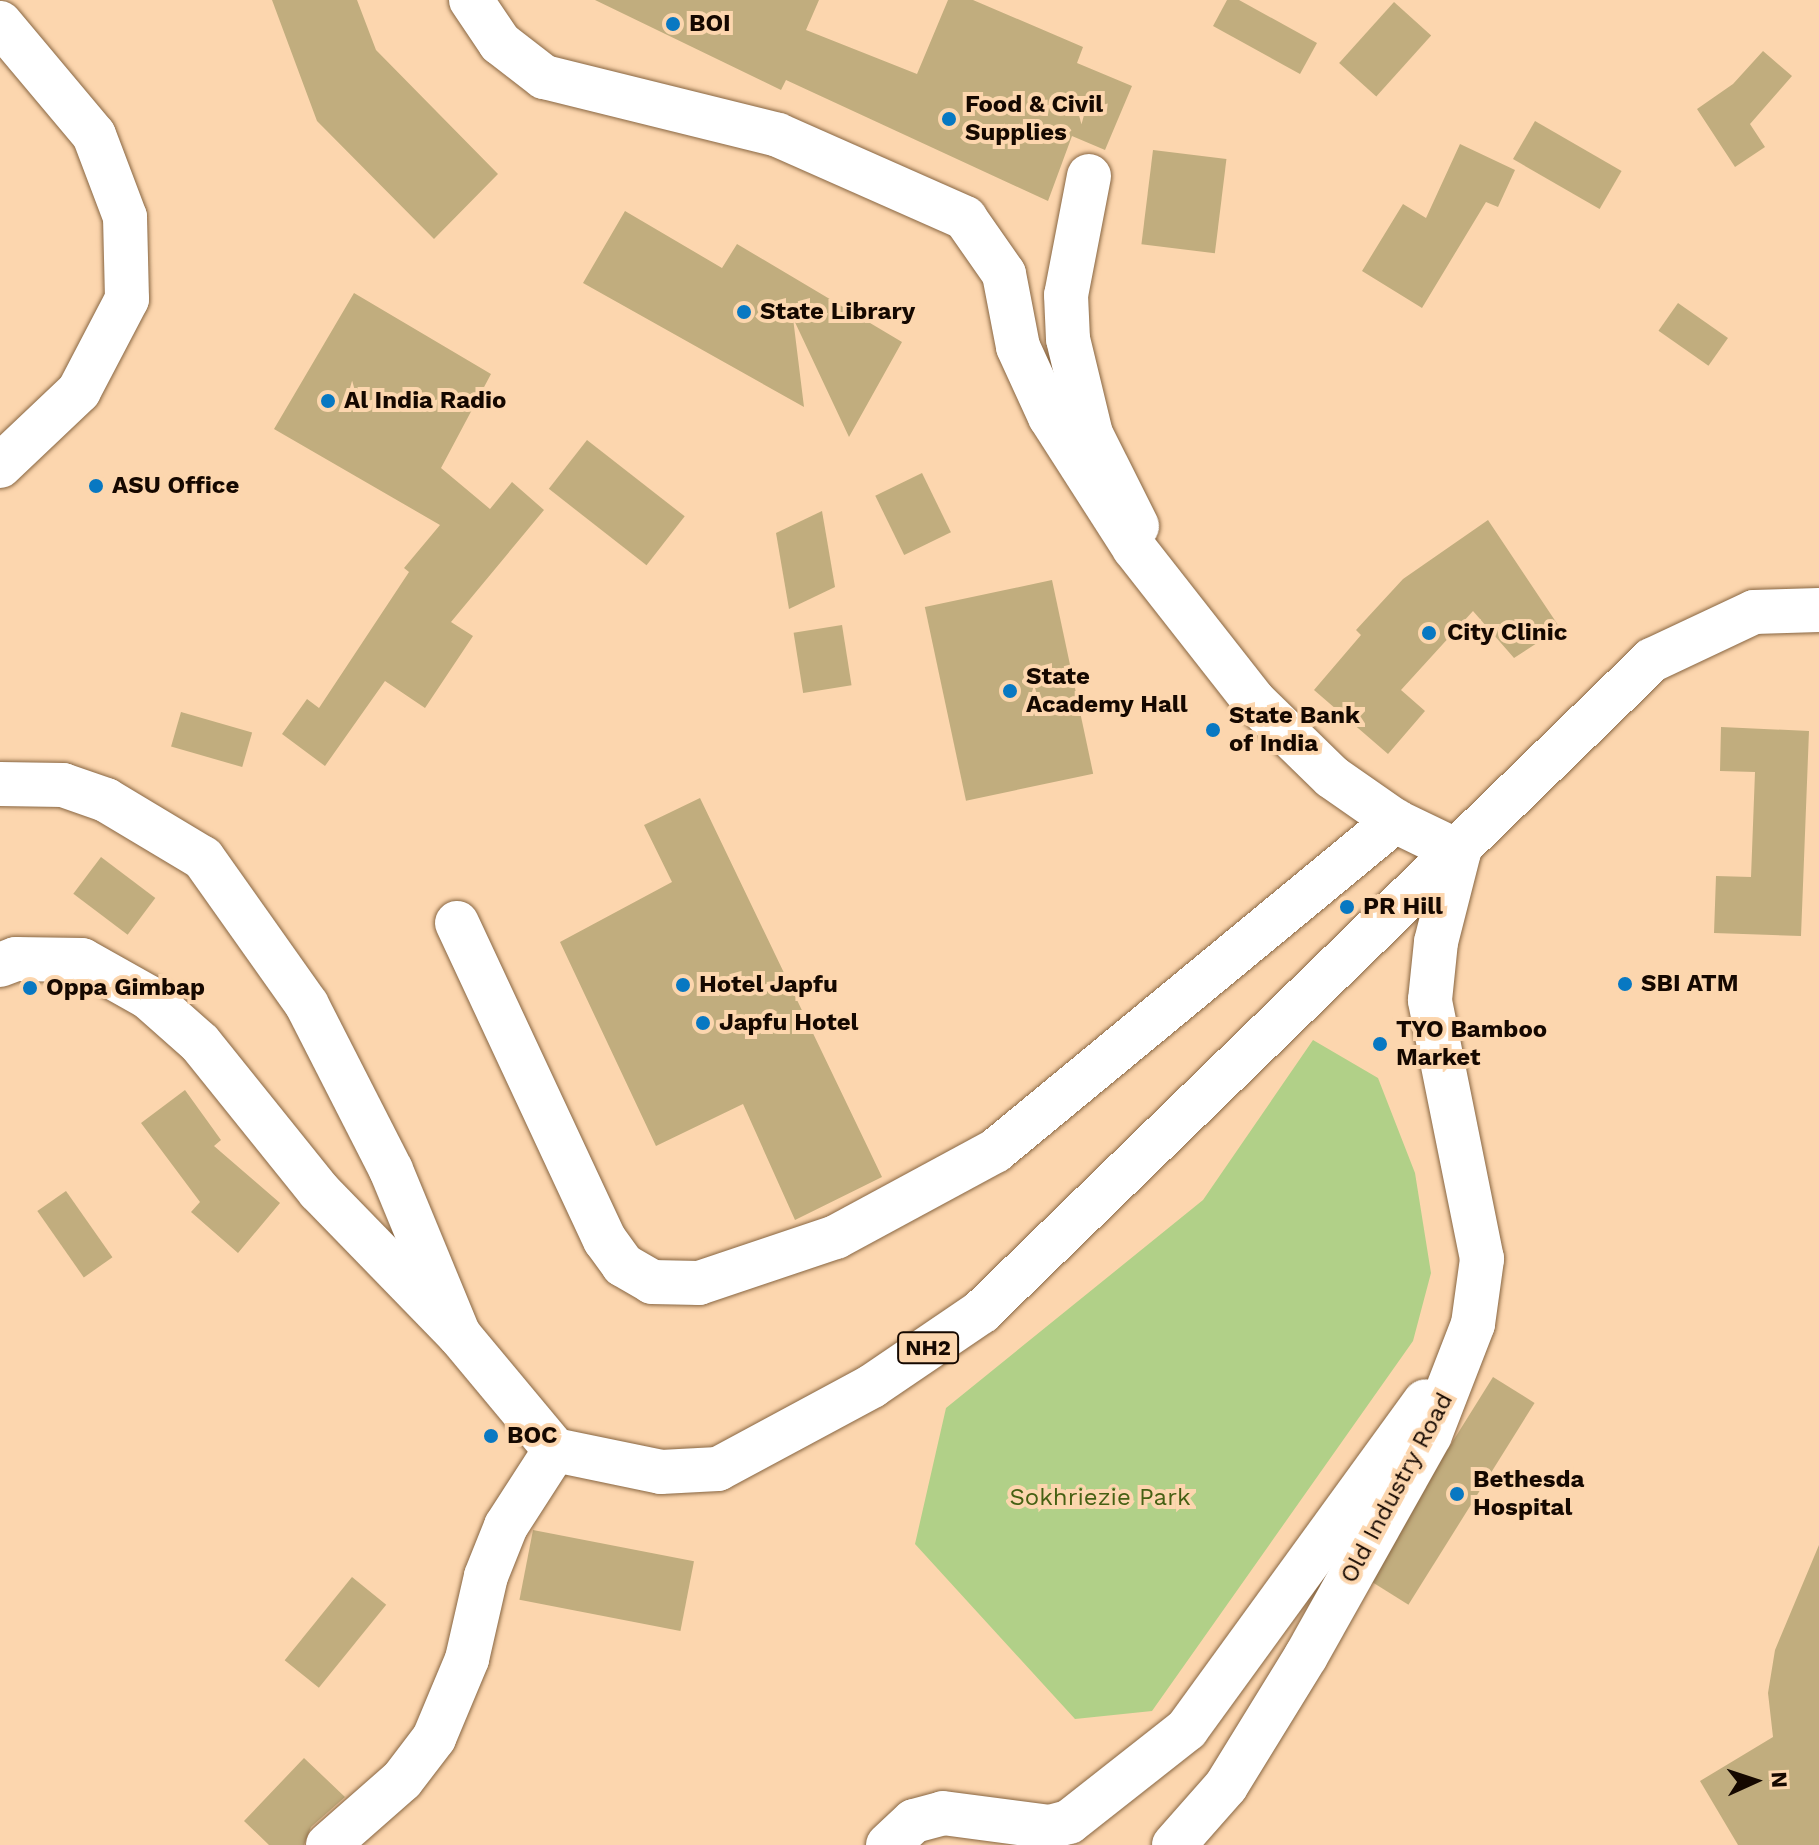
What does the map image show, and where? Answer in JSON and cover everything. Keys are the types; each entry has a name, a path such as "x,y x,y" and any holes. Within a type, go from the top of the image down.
{"main road":[{"path":"471,0 500,43 544,77 778,135 965,218 1004,274 1018,347 1050,417 1163,584 1253,700 1332,777 1395,821 1459,852"},
{"path":"0,23 94,135 125,217 127,299 79,391 0,466"},
{"path":"1089,176 1066,295 1068,339 1091,434 1163,584"},
{"name":"NH2","path":"555,1450 661,1472 718,1469 872,1386 981,1312 1459,852 1652,660 1754,612 1819,610"},
{"path":"0,784 63,785 106,800 203,858 307,1005 391,1170 460,1336"},
{"path":"457,923 605,1240 623,1265 652,1282 699,1283 836,1237 995,1151 1395,821"},
{"name":"Old Industry Road","path":"1174,1845 1226,1786 1306,1656 1430,1435 1460,1365 1473,1324 1482,1259 1430,1000 1436,942 1459,852"},
{"path":"0,965 16,959 82,960 148,997 200,1043 319,1191 460,1336 555,1450 506,1526 486,1576 467,1659 434,1738 402,1780 328,1845"},
{"path":"888,1845 914,1821 943,1813 1050,1827 1069,1822 1187,1729 1411,1414 1460,1365"}],"green space":[{"name":"Sokhriezie Park","path":"1313,1040 1378,1078 1415,1173 1431,1273 1413,1341 1152,1711 1075,1719 915,1544 946,1408 1203,1200"}],"building":[{"path":"272,0 357,0 376,50 498,174 434,239 317,121"},
{"path":"595,0 819,0 806,30 917,74 948,0 973,0 1083,47 1077,63 1132,86 1105,150 1072,136 1048,201 786,80 781,90"},
{"path":"1227,0 1239,0 1317,43 1300,74 1213,26"},
{"path":"1394,2 1431,35 1376,96 1339,63"},
{"path":"1763,51 1792,76 1750,124 1765,147 1735,167 1697,109 1733,84"},
{"path":"1535,121 1622,171 1600,209 1513,159"},
{"path":"1460,144 1515,170 1498,207 1486,202 1422,308 1362,271 1403,204 1426,218"},
{"path":"1153,150 1226,159 1215,253 1141,244"},
{"name":"State Library","path":"625,211 722,268 737,244 902,342 849,437 793,318 804,407 583,283"},
{"path":"354,293 491,374 441,468 490,509 512,482 544,510 451,622 473,636 425,708 385,681 325,766 282,734 307,699 319,708 409,572 404,568 440,525 274,429"},
{"path":"1678,303 1728,338 1708,366 1658,331"},
{"path":"587,440 685,516 647,565 549,489"},
{"path":"922,473 951,532 904,555 875,496"},
{"path":"822,511 835,587 789,609 776,533"},
{"path":"1488,520 1560,628 1514,658 1473,611 1401,690 1425,711 1388,754 1314,690 1361,635 1356,630 1403,579"},
{"name":"State Academy Hall","path":"1052,580 1093,774 966,801 925,607"},
{"path":"842,625 852,685 803,693 794,633"},
{"path":"181,712 252,732 242,767 171,747"},
{"path":"1721,727 1809,731 1801,936 1714,933 1716,876 1751,877 1755,772 1720,771"},
{"name":"Japfu Hotel","path":"700,798 882,1177 795,1220 743,1104 656,1146 560,942 672,882 644,825"},
{"path":"101,857 155,898 128,935 73,894"},
{"path":"185,1090 221,1140 214,1146 280,1203 238,1253 191,1212 200,1202 141,1123"},
{"path":"66,1191 112,1257 84,1277 37,1211"},
{"name":"Bethesda Hospital","path":"1493,1377 1535,1403 1408,1605 1367,1579"},
{"path":"533,1530 694,1561 680,1631 519,1600"},
{"path":"1819,1545 1819,1845 1738,1845 1700,1781 1773,1737 1768,1693 1775,1650"},
{"path":"352,1577 386,1605 319,1688 285,1660"},
{"path":"304,1758 345,1797 311,1827 304,1845 269,1845 244,1821"}],"place":[{"name":"BOI","path":"673,24"},
{"name":"Food & Civil Supplies","path":"949,119"},
{"name":"State Library","path":"744,312"},
{"name":"Al India Radio","path":"328,401"},
{"name":"ASU Office","path":"96,486"},
{"name":"City Clinic","path":"1429,633"},
{"name":"State Academy Hall","path":"1010,691"},
{"name":"State Bank of India","path":"1213,730"},
{"name":"PR Hill","path":"1347,907"},
{"name":"SBI ATM","path":"1625,984"},
{"name":"Hotel Japfu","path":"683,985"},
{"name":"Oppa Gimbap","path":"30,988"},
{"name":"Japfu Hotel","path":"703,1023"},
{"name":"TYO Bamboo Market","path":"1380,1044"},
{"name":"BOC","path":"491,1436"},
{"name":"Bethesda Hospital","path":"1457,1494"}]}
